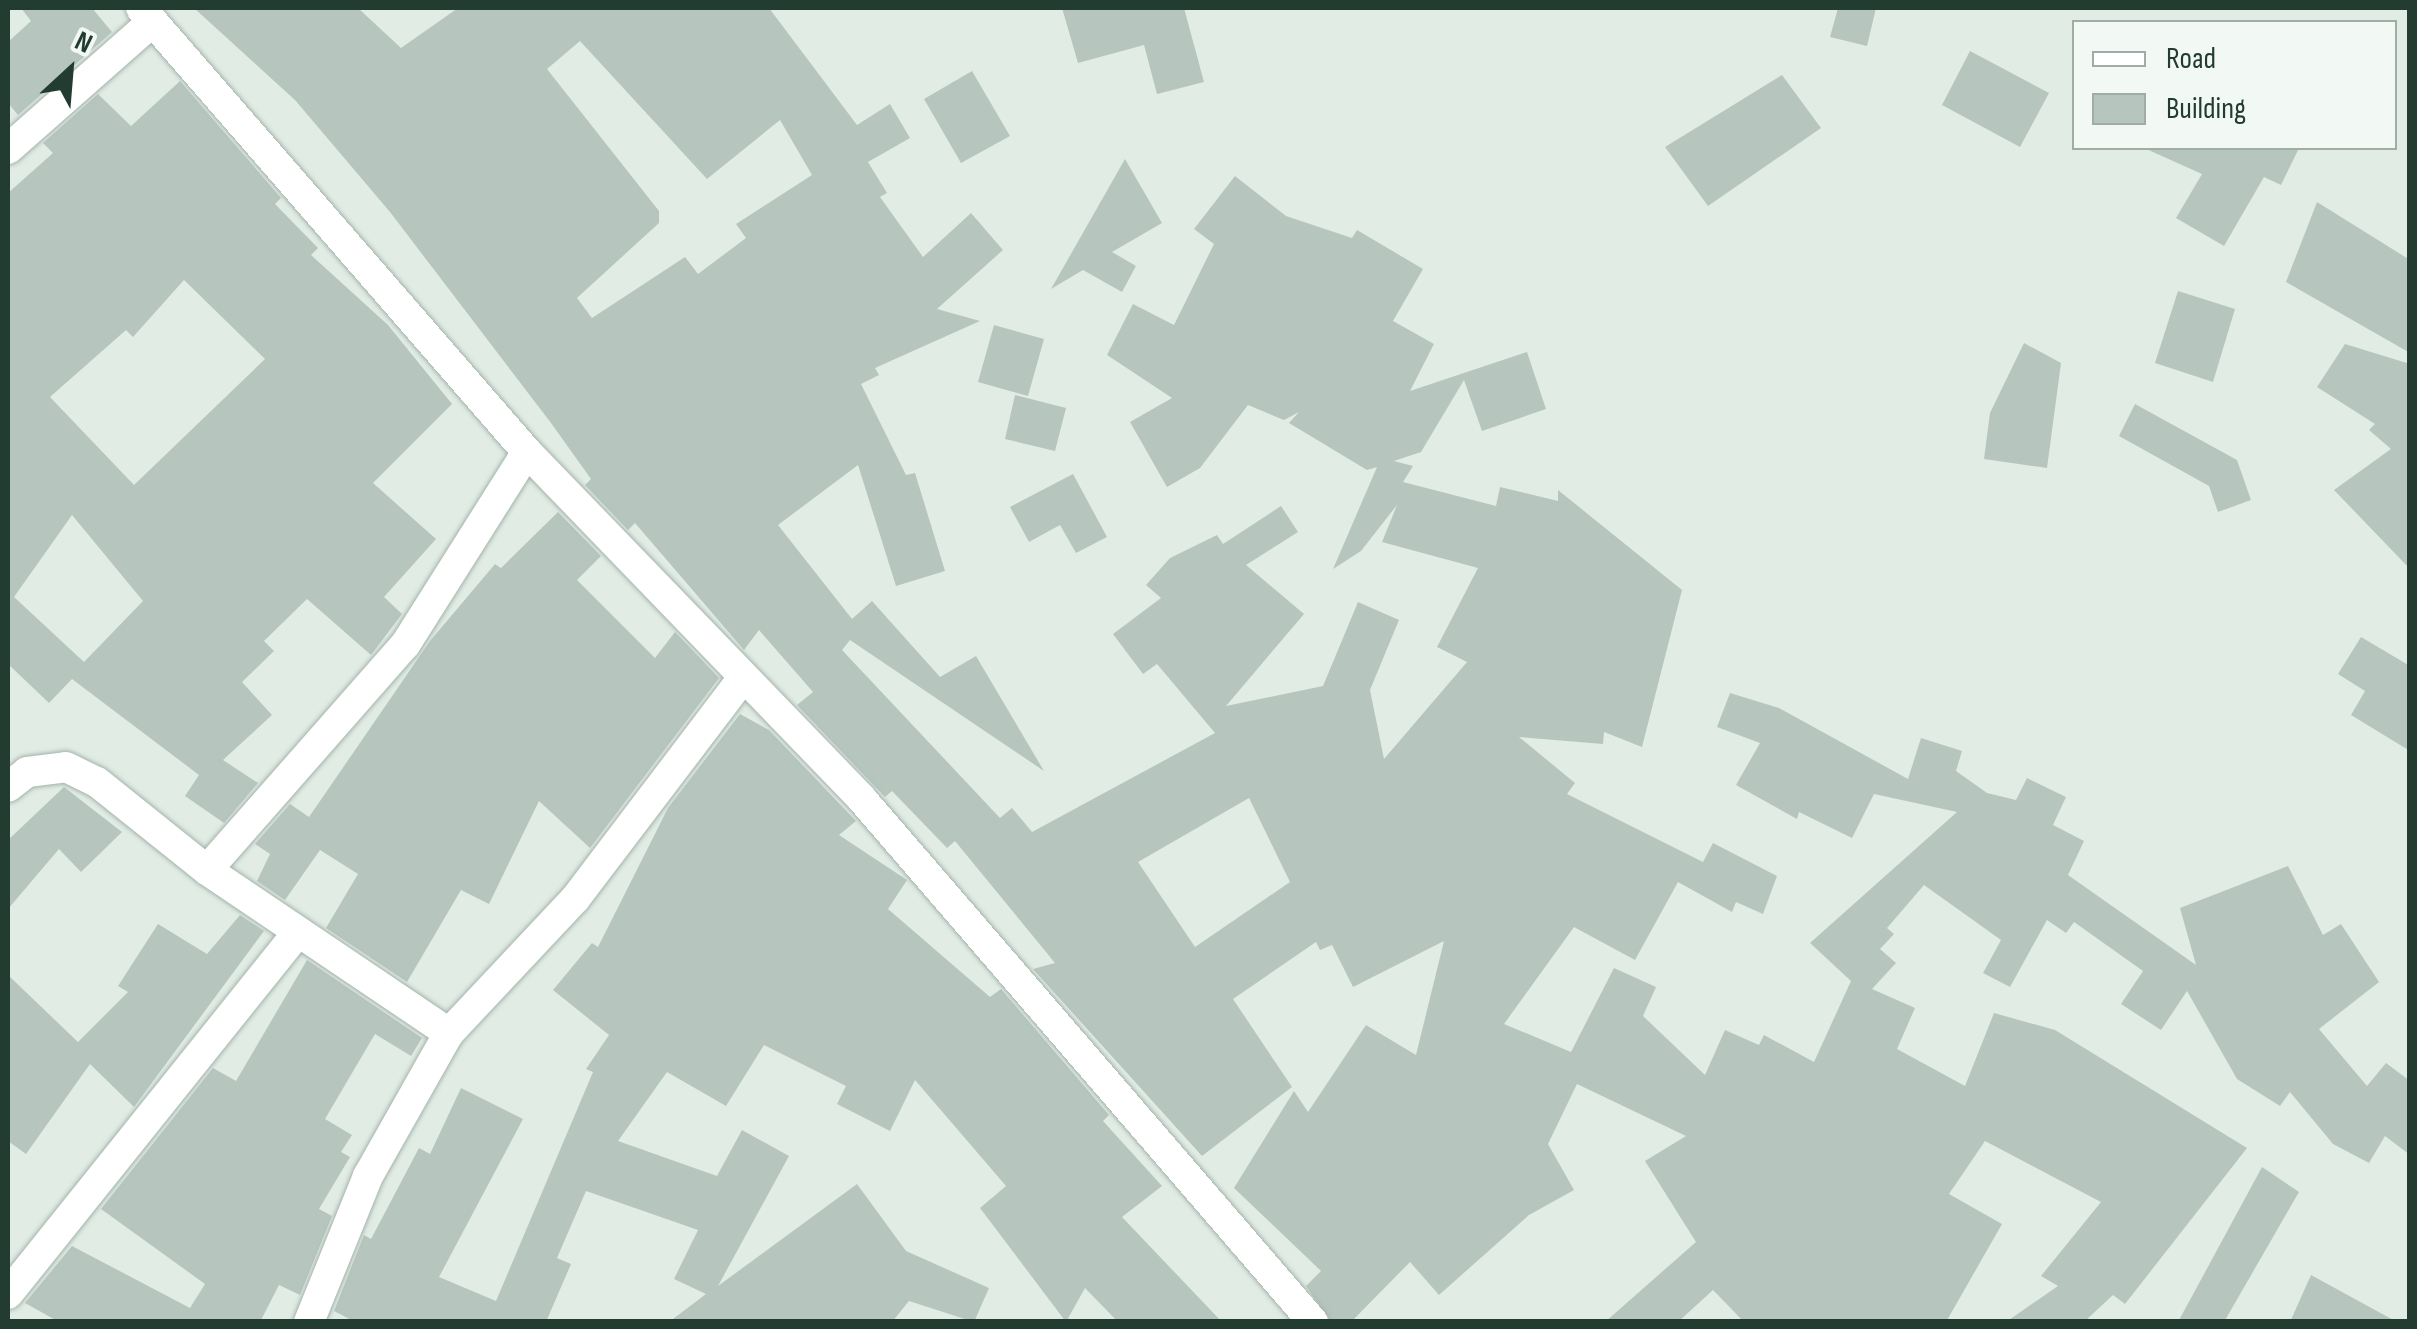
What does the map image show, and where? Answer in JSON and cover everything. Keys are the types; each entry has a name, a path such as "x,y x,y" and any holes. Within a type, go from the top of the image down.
{"street":[{"path":"8,149 147,14 527,452 740,682 861,798 1306,1319"},
{"path":"207,870 405,644 527,452"},
{"path":"309,1322 368,1176 449,1033 575,899 740,682"},
{"path":"8,787 27,772 66,767 207,870 449,1033"},
{"path":"8,1294 298,932"}],"building":[{"path":"21,8 92,8 112,32 18,115 8,103 8,42 31,21"},
{"path":"194,8 358,8 401,48 458,8 769,8 857,125 890,104 910,138 868,162 887,193 880,197 923,257 971,213 1003,250 937,309 980,321 875,368 879,375 861,384 906,475 915,473 945,571 896,586 858,465 778,525 852,619 872,601 940,677 976,656 1044,771 850,640 842,650 1000,818 1012,808 1032,832 1215,733 1157,664 1143,674 1113,634 1161,598 1146,585 1170,558 1217,535 1223,544 1281,506 1298,532 1246,565 1304,614 1226,706 1323,686 1358,602 1399,620 1370,690 1384,759 1467,662 1437,647 1478,568 1382,542 1397,505 1361,551 1333,569 1377,467 1367,470 1289,423 1299,412 1284,420 1248,405 1200,468 1167,487 1130,422 1172,398 1107,355 1133,304 1174,325 1214,244 1194,229 1235,176 1286,216 1352,238 1357,230 1423,269 1393,321 1434,344 1410,391 1527,352 1546,409 1482,431 1464,380 1421,452 1394,461 1413,466 1403,482 1496,506 1500,487 1558,501 1558,490 1682,590 1642,747 1604,732 1603,744 1519,737 1575,783 1567,794 1703,862 1713,843 1777,876 1763,914 1736,902 1732,912 1678,882 1635,960 1574,927 1504,1024 1571,1052 1614,968 1656,987 1643,1016 1705,1075 1725,1030 1759,1045 1764,1035 1814,1062 1851,981 1810,943 1957,812 1874,794 1852,838 1799,812 1797,819 1736,785 1760,743 1717,727 1730,693 1779,708 1908,779 1921,738 1962,751 1956,771 1987,793 2016,800 2027,778 2066,797 2053,825 2084,841 2068,875 2196,965 2180,908 2288,866 2323,935 2341,924 2379,982 2319,1029 2367,1086 2386,1063 2410,1081 2410,1155 2385,1136 2369,1163 2333,1144 2290,1092 2280,1106 2237,1079 2187,991 2161,1030 2121,1004 2143,971 2074,922 2066,933 2047,920 2010,987 1983,973 2001,940 1924,885 1887,928 1894,934 1880,949 1896,963 1872,989 1915,1008 1897,1049 1965,1086 1994,1013 2055,1030 2247,1148 2125,1304 2113,1295 2084,1322 2006,1322 2058,1286 2041,1276 2101,1202 1985,1141 1949,1194 2002,1224 1946,1322 1744,1322 1713,1290 1678,1322 1605,1322 1696,1242 1645,1161 1686,1136 1577,1084 1548,1144 1574,1190 1529,1215 1439,1295 1410,1262 1351,1322 1331,1322 1306,1286 1321,1271 1234,1188 1294,1091 1308,1112 1366,1025 1416,1055 1444,941 1353,987 1332,945 1320,950 1316,942 1233,999 1292,1087 1202,1156 1033,969 1055,963 955,841 947,848 892,791 885,797 797,705 813,692 759,630 744,650 635,523 628,530 585,485 591,479 551,423 390,212 295,100","holes":["580,41 707,179 780,120 812,175 736,224 746,238 698,274 685,257 592,318 577,298 659,223 659,211 547,69","1249,798 1290,882 1195,947 1138,862"]},
{"path":"1062,8 1184,8 1204,82 1157,94 1144,45 1078,63"},
{"path":"1838,8 1876,8 1867,46 1830,37"},
{"path":"1970,51 2049,93 2020,147 1942,105"},
{"path":"972,71 1010,136 961,163 924,99"},
{"path":"1782,75 1821,128 1708,206 1665,147"},
{"path":"180,81 281,198 275,204 318,248 311,255 388,325 452,404 373,483 436,539 384,597 402,614 371,655 307,599 264,641 274,651 242,682 272,715 223,760 258,783 224,823 185,796 199,775 72,679 49,703 8,664 8,193 53,153 43,143 98,94 131,126","holes":["184,280 265,359 134,485 50,397 126,330 133,337","72,515 143,601 84,662 14,597"]},
{"path":"2148,150 2298,150 2281,185 2264,177 2224,246 2176,218 2202,174"},
{"path":"1125,159 1162,223 1112,252 1136,266 1122,292 1083,270 1051,289"},
{"path":"2317,202 2410,260 2410,353 2286,282"},
{"path":"2178,291 2235,309 2213,382 2155,363"},
{"path":"994,325 1044,339 1028,396 978,382"},
{"path":"2024,343 2061,363 2047,468 1984,459 1990,413"},
{"path":"2345,344 2410,364 2410,569 2334,490 2391,449 2369,430 2375,424 2317,387"},
{"path":"1015,395 1066,408 1055,451 1005,439"},
{"path":"2135,404 2237,460 2251,500 2218,512 2209,486 2119,436"},
{"path":"1073,474 1107,537 1076,553 1060,525 1029,542 1010,507"},
{"path":"558,512 601,556 577,580 655,658 675,632 719,678 590,848 539,801 489,904 461,890 407,982 326,928 358,874 320,850 285,900 257,881 270,854 255,844 290,804 309,817 430,641 495,564 501,568"},
{"path":"2361,637 2410,666 2410,751 2351,715 2365,691 2338,674"},
{"path":"740,714 769,730 856,821 839,835 907,880 888,909 990,997 1001,989 1109,1115 1103,1121 1162,1186 1122,1217 1222,1322 1118,1322 1085,1288 1066,1322 980,1208 1006,1186 915,1080 890,1131 837,1104 846,1086 764,1045 726,1106 667,1072 618,1141 717,1176 742,1130 789,1156 718,1286 857,1184 906,1251 989,1288 974,1322 909,1301 892,1322 669,1322 706,1294 674,1279 698,1230 586,1191 557,1258 571,1264 546,1322 355,1322 334,1311 364,1235 371,1239 419,1148 430,1154 461,1088 523,1119 439,1277 496,1301 593,1072 586,1069 609,1035 553,990 592,943 598,947 668,808"},
{"path":"64,787 122,832 81,872 59,849 8,909 8,840"},
{"path":"240,915 264,931 134,1107 90,1064 26,1154 8,1141 8,975 78,1042 128,992 118,986 158,924 207,954"},
{"path":"307,960 422,1038 411,1056 375,1034 325,1119 352,1135 341,1152 350,1157 319,1209 332,1216 300,1295 279,1285 260,1322 59,1322 25,1303 72,1246 190,1308 205,1284 101,1209 213,1068 236,1081"},
{"path":"2262,1167 2299,1192 2224,1322 2178,1322"},
{"path":"2311,1275 2397,1322 2290,1322"}]}
